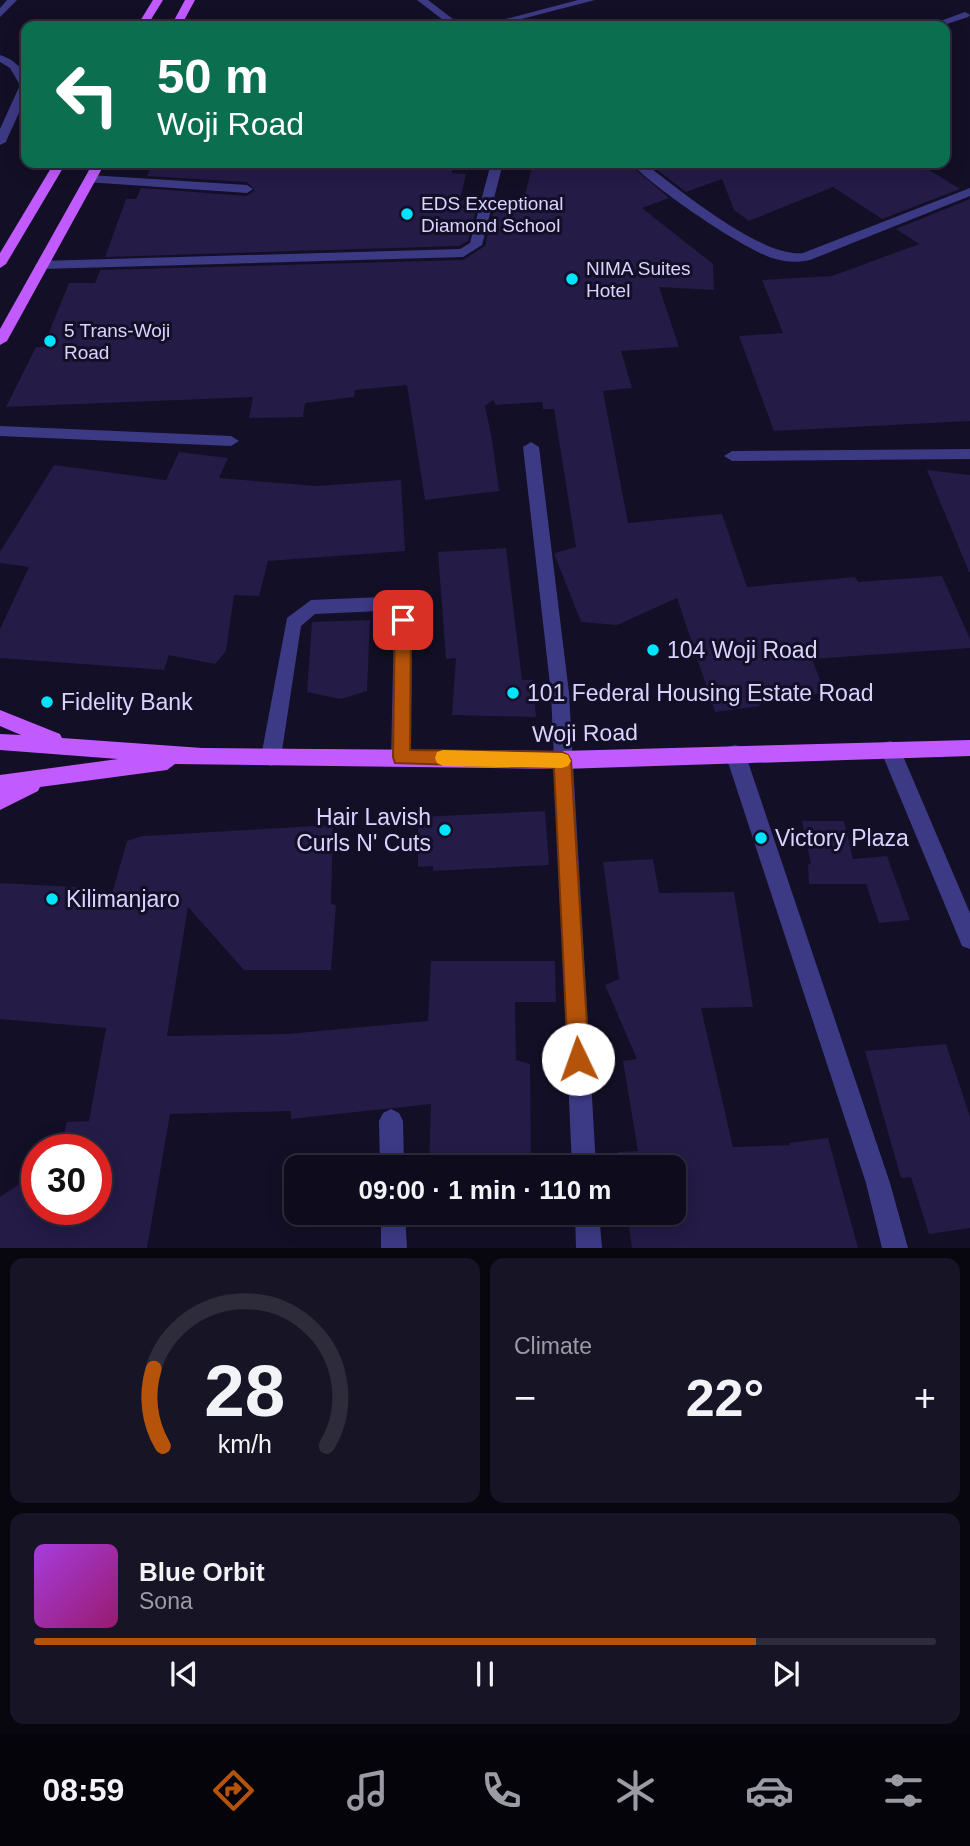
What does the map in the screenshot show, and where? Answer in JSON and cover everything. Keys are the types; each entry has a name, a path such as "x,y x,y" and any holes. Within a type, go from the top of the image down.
{"main road":[{"path":"145,21 158,0"},
{"path":"179,21 190,0"},
{"path":"0,264 58,168"},
{"path":"0,341 96,168"},
{"path":"0,718 69,747"},
{"path":"0,741 202,757"},
{"name":"Woji Road","path":"202,757 562,760 735,752 970,748"},
{"path":"0,784 202,757"},
{"path":"0,801 44,778"}],"street":[{"path":"0,14 12,0"},
{"path":"422,0 450,21"},
{"path":"504,21 590,0"},
{"path":"947,21 965,15"},
{"path":"0,58 14,66 21,78"},
{"path":"0,142 21,94"},
{"path":"41,265 463,253 476,245 496,168"},
{"path":"644,168 685,199 765,251 787,258 805,257 970,192"},
{"path":"90,179 247,189"},
{"path":"0,430 231,441"},
{"path":"531,447 560,693 583,1155"},
{"path":"732,456 970,454"},
{"path":"271,757 293,623 311,607 383,604 403,620 401,757"},
{"path":"890,749 970,938"},
{"path":"735,752 873,1170 895,1248"},
{"path":"391,1121 392,1155"},
{"path":"393,1225 394,1248"},
{"path":"588,1225 589,1248"}],"building":[{"path":"151,168 453,168 452,173 466,174 460,200 465,200 462,208 476,209 468,241 459,246 105,257 126,199 136,199 141,188 247,196 255,190 247,182 147,176"},
{"path":"532,168 634,168 669,198 642,208 713,264 714,290 659,287 679,347 621,351 632,388 603,391 628,523 722,514 747,587 855,577 858,582 942,576 970,639 970,648 812,659 825,693 757,700 760,706 715,712 677,598 617,625 581,622 555,556 555,553 576,547 554,409 543,409 542,402 496,405 493,400 485,406 499,491 425,500 407,385 355,390 354,397 305,403 303,417 249,418 253,397 6,407 36,347 43,347 69,283 95,283 100,270 463,260 485,246 494,209 521,211"},
{"path":"655,168 926,168 960,189 882,219 833,187 749,221 734,210 722,179 686,192"},
{"path":"970,199 970,421 774,431 739,336 783,333 762,280 832,276 919,244 896,229"},
{"path":"179,452 228,458 219,478 316,486 401,480 405,551 268,561 259,596 234,595 226,651 215,664 169,655 164,670 0,658 0,629 29,567 0,563 0,552 54,465 166,480"},
{"path":"927,470 970,475 970,572 969,572"},
{"path":"506,548 522,680 533,680 536,717 452,715 456,658 446,659 438,552"},
{"path":"370,620 367,691 341,699 307,692 312,622"},
{"path":"545,811 549,865 433,871 433,866 418,867 418,817"},
{"path":"802,821 844,821 853,859 887,856 910,920 879,923 866,884 809,884 808,864 811,864"},
{"path":"333,825 331,904 336,905 331,970 244,970 188,907 167,1036 287,1034 428,1021 431,961 555,961 556,1002 515,1002 516,1060 530,1064 531,1155 429,1155 431,1104 291,1119 291,1111 170,1114 147,1248 0,1248 0,1197 21,1183 21,1225 112,1225 112,1134 64,1134 67,1122 89,1121 106,1028 0,1019 0,883 76,887 109,904 127,841 142,836"},
{"path":"653,859 659,893 734,892 753,1007 701,1008 733,1147 790,1145 789,1143 828,1138 858,1248 632,1248 629,1225 686,1225 686,1155 619,1155 618,1152 638,1151 623,1061 637,1059 605,985 619,979 603,862"},
{"path":"946,1044 970,1117 970,1228 929,1234 911,1177 901,1178 865,1051"}],"slow traffic":[{"path":"443,758 562,761"}],"place":[{"name":"EDS Exceptional Diamond School","path":"407,214"},
{"name":"NIMA Suites Hotel","path":"572,279"},
{"name":"5 Trans-Woji Road","path":"50,341"},
{"name":"104 Woji Road","path":"653,650"},
{"name":"101 Federal Housing Estate Road","path":"513,693"},
{"name":"Fidelity Bank","path":"47,702"},
{"name":"Hair Lavish Curls N' Cuts","path":"445,830"},
{"name":"Victory Plaza","path":"761,838"},
{"name":"Kilimanjaro","path":"52,899"}],"route":[{"path":"403,620 401,757 562,760 578,1059"}]}
